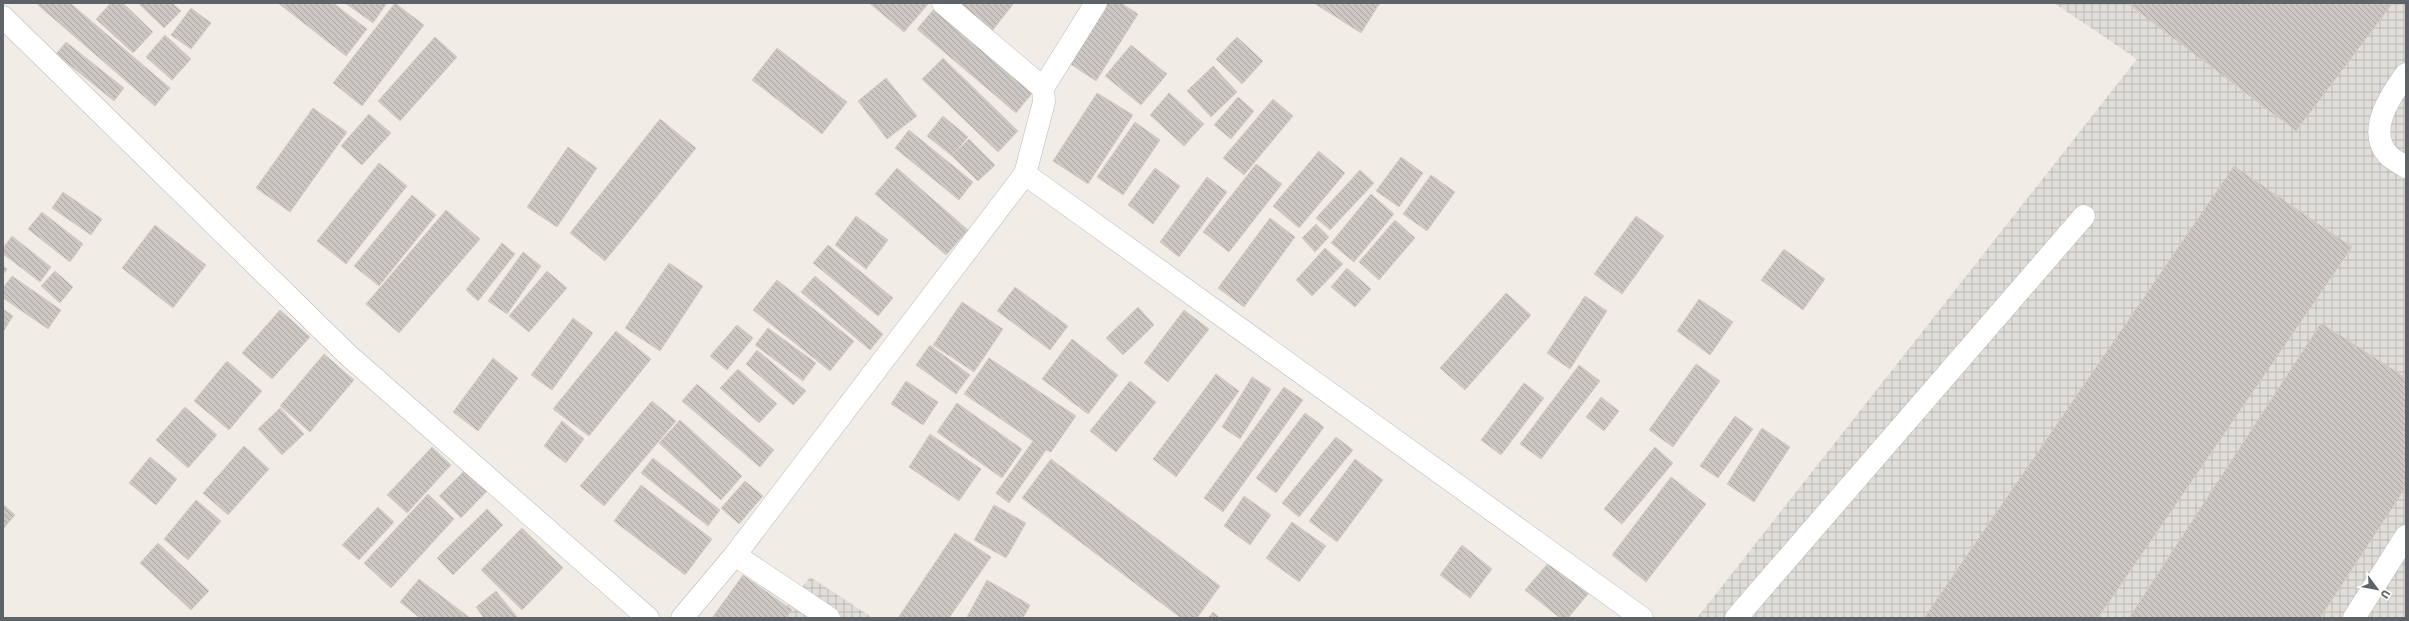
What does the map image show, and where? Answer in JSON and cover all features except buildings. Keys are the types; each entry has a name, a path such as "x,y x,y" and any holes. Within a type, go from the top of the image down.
{"street":[{"path":"943,3 1043,88"},
{"path":"682,618 735,555 1025,174 1044,102 1043,88 1096,3"},
{"path":"3,17 348,355 648,618"},
{"path":"2406,74 2393,93 2378,129 2381,144 2388,155 2406,167"},
{"path":"1025,174 1642,618"},
{"path":"1736,618 2084,216"},
{"path":"2354,618 2406,536"},
{"path":"735,555 829,618"}],"shaded area":[{"path":"2054,3 2406,3 2406,618 1697,618 2137,59"},
{"path":"810,577 873,618 778,618"}]}
